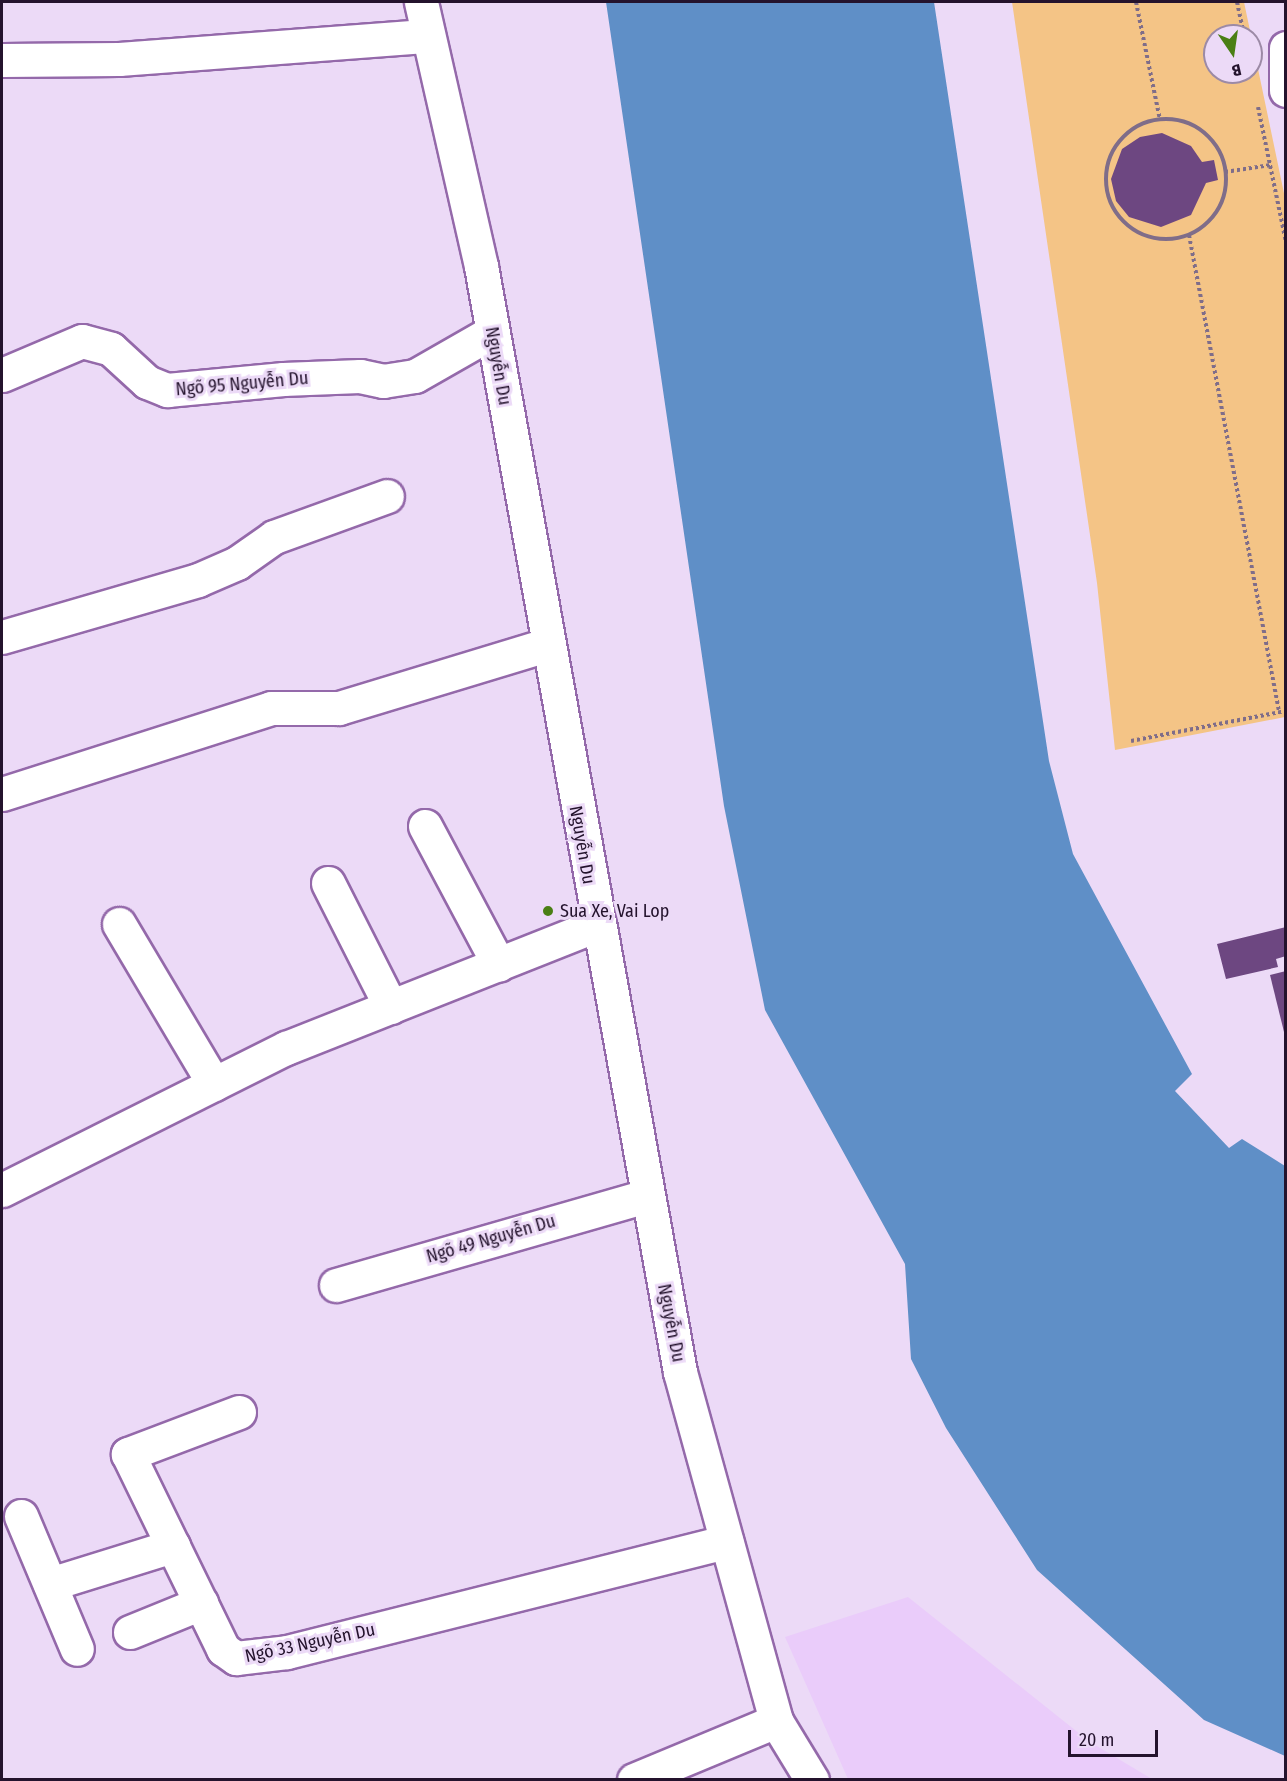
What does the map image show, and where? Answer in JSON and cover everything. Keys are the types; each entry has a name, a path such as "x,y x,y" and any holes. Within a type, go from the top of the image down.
{"street":[{"name":"Nguyễn Du","path":"421,2 492,332 596,925 680,1372 776,1721 812,1779"},
{"path":"2,60 119,59 428,36"},
{"path":"1271,92 1286,48"},
{"name":"Ngõ 95 Nguyễn Du","path":"2,375 82,341 111,349 147,381 167,390 283,379 360,376 383,381 415,376 492,332"},
{"path":"2,637 198,580 237,563 274,537 387,496"},
{"path":"2,794 271,708 339,708 547,645"},
{"path":"425,826 499,965"},
{"path":"328,883 391,1007"},
{"path":"119,924 214,1084"},
{"path":"2,1190 286,1048 596,925"},
{"name":"Ngõ 49 Nguyễn Du","path":"336,1285 647,1196"},
{"name":"Ngõ 33 Nguyễn Du","path":"239,1412 128,1454 223,1649 236,1659 258,1657 726,1542"},
{"path":"21,1516 77,1649"},
{"path":"50,1584 173,1546"},
{"path":"130,1632 201,1603"},
{"path":"633,1779 776,1721"}],"path":[{"path":"1136,2 1160,120"},
{"path":"1237,2 1242,24"},
{"path":"1271,92 1270,165 1286,242"},
{"path":"1160,120 1184,122 1205,134 1220,153 1225,172 1217,212 1189,235 1165,239 1141,235 1121,220 1106,188 1107,164 1118,142 1137,127 1160,120"},
{"path":"1225,172 1270,165"},
{"path":"1189,235 1279,712"},
{"path":"1131,741 1286,711"}],"shaded area":[{"path":"1012,2 1244,2 1249,24 1203,24 1203,84 1261,84 1285,198 1285,717 1115,750 1097,583"},
{"path":"908,1597 1090,1742 1152,1779 848,1779 785,1637"}],"water":[{"path":"606,2 934,2 1049,761 1073,854 1192,1074 1175,1091 1229,1148 1242,1139 1285,1166 1285,1756 1204,1720 1037,1570 946,1428 911,1359 905,1264 765,1010 724,806"}],"building":[{"path":"1162,133 1191,146 1202,162 1214,160 1218,180 1206,183 1191,215 1161,227 1129,217 1116,201 1111,179 1122,149 1140,137"},
{"path":"1286,927 1286,956 1276,959 1278,967 1226,979 1217,944"},
{"path":"1286,971 1286,1036 1285,1036 1270,975"}],"place":[{"name":"Sua Xe, Vai Lop","path":"548,911"}]}
